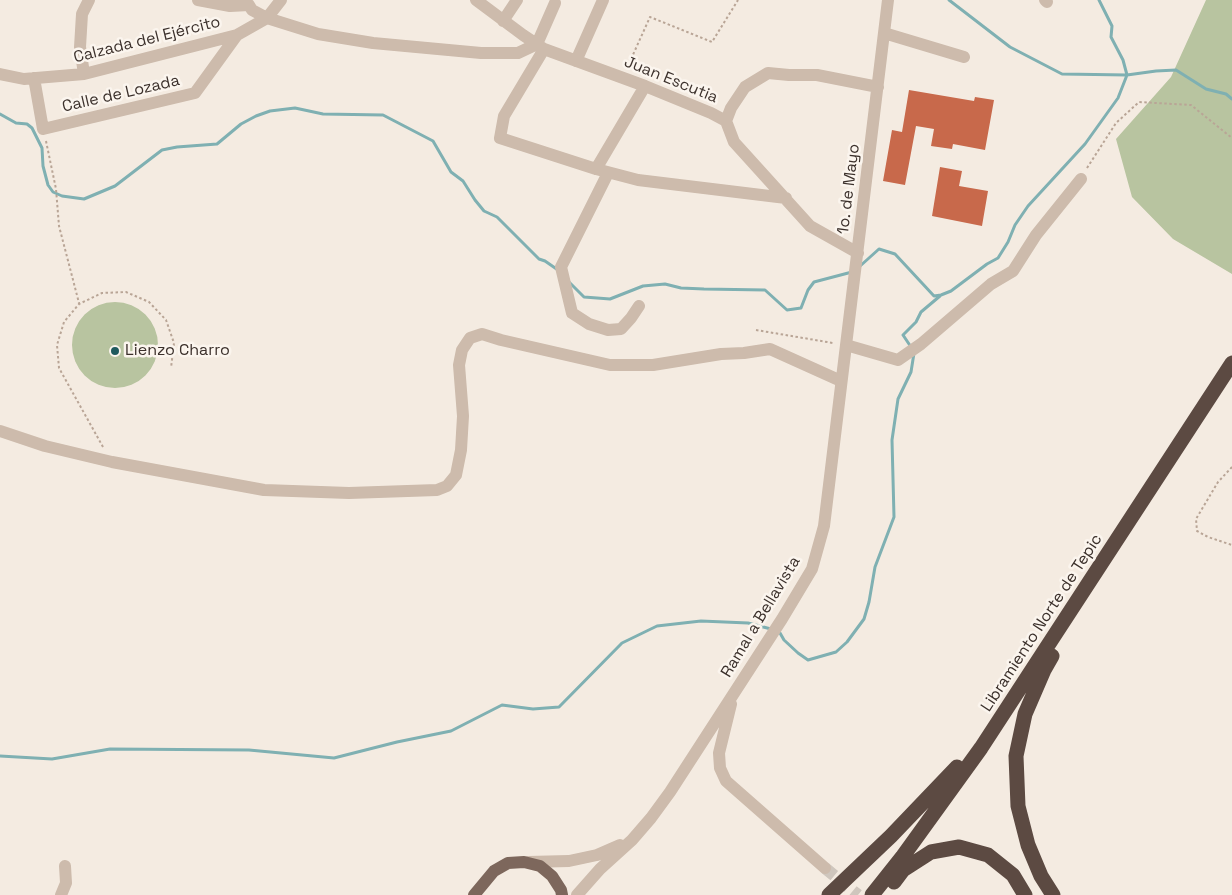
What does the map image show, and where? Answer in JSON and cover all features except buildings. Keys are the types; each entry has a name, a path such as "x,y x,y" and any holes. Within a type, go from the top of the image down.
{"highway":[{"name":"Libramiento Norte de Tepic","path":"872,895 903,856 975,756 1232,363"},
{"path":"1054,895 1041,876 1028,845 1018,806 1016,756 1025,714 1044,670 1143,520 1145,497"},
{"path":"829,895 953,773 1018,678 1030,672"},
{"path":"884,895 903,870 931,852 959,847 988,855 1013,875 1025,895"}],"main road":[{"path":"474,895 494,870 508,863 524,862 540,866 552,876 562,895"},
{"path":"478,895 483,883"}],"street":[{"path":"84,74 80,47 82,14 89,0"},
{"name":"Calzada del Ejército","path":"198,0 230,6 247,3 252,10 267,18 318,34 373,43 490,53 518,53 541,46"},
{"path":"267,18 281,0"},
{"name":"Juan Escutia","path":"476,0 541,46 576,61 623,77 726,121 734,142 810,226 858,253"},
{"path":"503,20 517,0"},
{"path":"576,61 603,0"},
{"name":"1o. de Mayo","path":"841,381 888,0"},
{"path":"555,3 541,46 504,116 500,138 602,171 638,180 786,198"},
{"name":"Calzada del Ejército","path":"0,74 24,79 84,74 237,35 267,18"},
{"path":"884,33 964,57"},
{"name":"Calle de Lozada","path":"44,129 195,93 237,35"},
{"path":"726,121 731,108 745,87 768,73 817,75 878,87"},
{"path":"34,78 44,129"},
{"path":"639,306 632,318 621,329 608,330 589,324 572,313 561,267 602,171 645,86"},
{"path":"846,345 898,360 921,344 990,284 1013,271 1036,235 1081,178"},
{"path":"0,431 45,446 112,462 264,490 349,493 438,490 447,486 456,475 461,450 463,416 459,365 462,350 470,338 482,334 610,365 653,365 721,354 770,349 841,381"},
{"name":"Ramal a Bellavista","path":"577,895 600,868 632,840 670,792 782,619 812,569 820,547 824,526 841,381"},
{"path":"733,695 719,753 720,768 726,780 825,868"},
{"path":"524,862 570,861 597,855 632,840"},
{"path":"61,895 66,883 65,866"}],"path":[{"path":"623,77 650,17 712,42 738,0"},
{"path":"1081,178 1116,123 1139,102 1191,106 1232,138"},
{"path":"44,129 56,189 59,226 79,304"},
{"path":"112,462 59,368 57,344 64,322 79,304 102,293 126,292 149,302 166,320 174,343 171,368"},
{"path":"756,330 846,345"},
{"path":"1232,467 1218,482 1196,519 1197,531 1208,537 1232,544"}],"green space":[{"path":"1206,0 1232,0 1232,274 1173,239 1132,197 1116,139 1171,77"},
{"name":"Lienzo Charro","path":"107,302 123,302 132,305 146,314 155,328 158,345 155,362 146,376 132,385 123,388 107,388 91,381 79,369 72,353 72,337 79,321 91,309"}],"waterway":[{"path":"949,0 1010,47 1062,74 1127,75 1176,70 1206,89 1226,94 1232,99"},
{"path":"859,267 879,249 895,254 934,296 951,291 998,258 1008,242 1015,225 1028,206 1085,144 1118,98 1127,75 1123,60 1111,37 1112,26 1099,0"},
{"path":"0,114 16,123 27,124 32,128 42,148 43,166 48,185 53,192 62,196 84,199 115,186 162,150 217,144 241,124 270,111 295,108 323,114 383,115 433,141 451,172 463,181 484,211 497,217 539,259 558,270"},
{"path":"569,282 584,297 610,299 643,286 665,284 681,288 765,290 787,310 801,308 808,290 814,282 852,272"},
{"path":"911,347 903,335 916,322 921,312 940,296"},
{"path":"777,631 784,640 808,660 836,652 847,642 864,619 875,567 894,517 892,440 898,399 911,372 914,353"},
{"path":"0,756 52,759 110,749 249,750 334,758 451,731 502,705 533,709 559,707 622,643 657,626 701,621 748,623 771,629"}],"tunnel":[{"path":"825,868 858,895"}],"place":[{"name":"Lienzo Charro","path":"115,351"}]}
